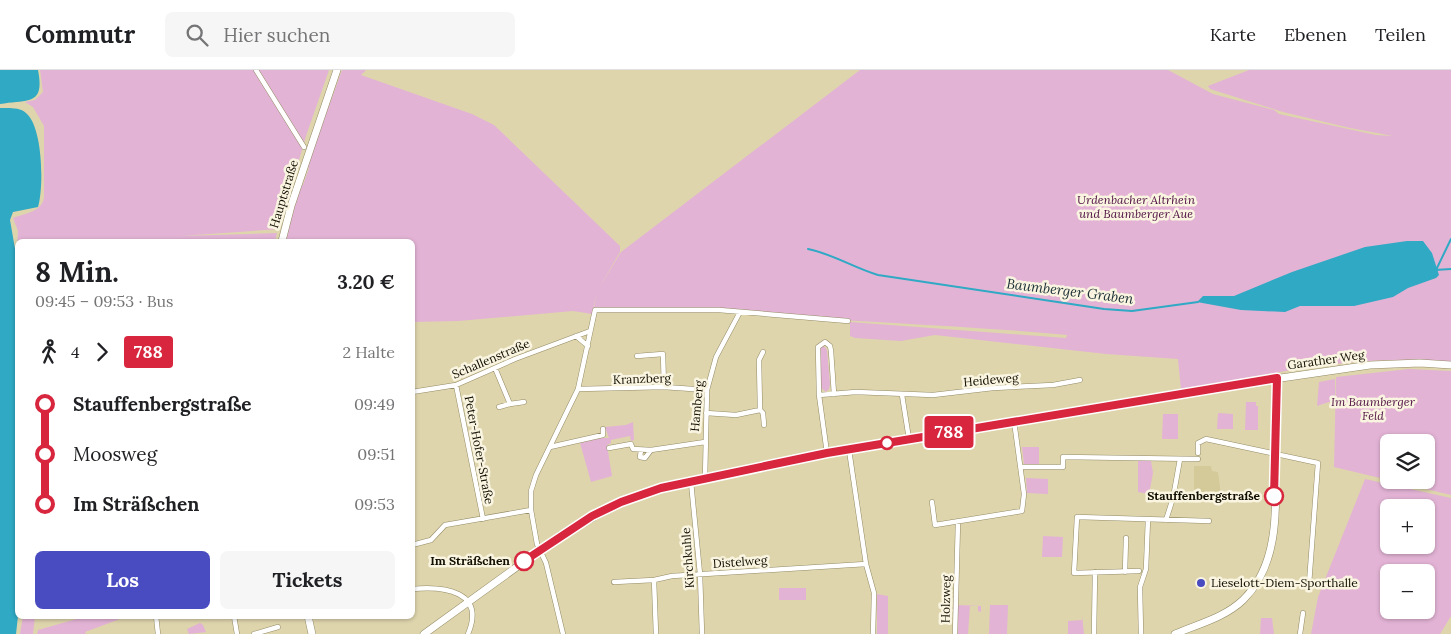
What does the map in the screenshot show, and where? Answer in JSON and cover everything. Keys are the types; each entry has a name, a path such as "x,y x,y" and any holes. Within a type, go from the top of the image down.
{"street":[{"path":"256,70 306,151"},
{"name":"Hauptstraße","path":"283,239 306,151 337,70"},
{"path":"563,634 531,510 531,491 536,475 578,389 595,310 740,312 781,317 848,321"},
{"name":"Hamberg","path":"705,479 706,390 716,357 740,312"},
{"name":"Schallenstraße","path":"415,392 456,386 495,368 590,331"},
{"path":"576,336 588,346"},
{"path":"827,453 819,395 818,347 825,342 830,346 831,351 834,394"},
{"path":"763,352 759,360 760,410 763,413 764,425"},
{"path":"637,356 663,354 664,387"},
{"name":"Garather Weg","path":"424,634 467,601 572,528 621,502 653,490 827,453 1277,378 1370,365 1420,363 1451,365"},
{"path":"495,368 510,404"},
{"path":"1175,634 1228,612 1247,596 1260,578 1269,557 1273,541 1277,378"},
{"name":"Heideweg","path":"819,395 877,393 902,396 933,395 1007,387 1048,386 1080,380"},
{"name":"Peter-Hofer-Straße","path":"456,386 483,519"},
{"name":"Kranzberg","path":"578,389 664,387 706,390"},
{"path":"902,396 909,439"},
{"path":"499,407 524,402"},
{"path":"706,413 736,415 760,410"},
{"path":"932,502 936,525 1020,513 1024,504 1014,421"},
{"path":"550,447 604,435 603,429"},
{"path":"1021,467 1063,467 1063,457 1180,459 1198,456 1198,443 1206,439 1318,463 1309,584"},
{"path":"610,448 631,444 633,449 651,450 704,442"},
{"path":"640,450 640,458 645,458 651,450"},
{"path":"849,450 866,564 874,593 873,634"},
{"path":"1166,520 1173,498 1180,459"},
{"name":"Kirchkuhle","path":"691,482 700,574 702,634"},
{"path":"415,544 431,540 443,526 531,510"},
{"path":"1139,571 1074,573 1077,517 1209,521"},
{"path":"1142,634 1141,580 1146,570 1148,519"},
{"name":"Holzweg","path":"955,634 958,522"},
{"path":"1125,572 1126,538"},
{"name":"Distelweg","path":"614,582 654,580 700,574 866,564"},
{"path":"1094,634 1095,572"},
{"path":"654,580 656,634"},
{"path":"415,589 447,589 456,591 467,601 473,613 468,634"},
{"path":"1300,634 1303,613"},
{"path":"156,619 158,634"},
{"path":"235,619 238,634"},
{"path":"309,619 312,634"},
{"path":"254,634 278,627"}],"shaded area":[{"path":"1194,466 1211,466 1212,471 1218,472 1222,502 1191,502 1191,498 1194,498"}],"green space":[{"path":"40,70 329,70 306,136 279,229 181,236 277,233 276,239 18,239 18,231 13,218 36,209 44,198 44,126 33,107 25,102 35,100 43,92"},
{"name":"Urdenbacher Altrhein und Baumberger Aue","path":"342,70 366,70 361,75 472,114 494,125 620,246 620,252 599,288 621,252 860,70 1168,70 1213,94 1274,110 1279,114 1376,135 1393,136 1283,112 1210,89 1208,86 1249,70 1451,70 1451,362 1384,360 1350,363 1282,372 1181,390 1178,359 1106,354 935,335 901,341 855,338 850,336 850,322 1066,338 1067,335 745,313 742,309 594,308 597,293 592,314 573,311 458,321 415,322 415,239 286,239 301,185 303,185 309,168 307,167"},
{"path":"823,345 827,350 830,384 826,392 820,387 820,348"},
{"name":"Im Baumberger Feld","path":"1409,369 1451,371 1451,495 1426,489 1435,489 1435,434 1380,434 1380,478 1334,467 1336,377"},
{"path":"1335,379 1335,404 1329,402 1317,406 1319,382"},
{"path":"1246,402 1256,402 1256,406 1258,406 1258,430 1245,430"},
{"path":"1218,413 1233,414 1233,429 1217,429"},
{"path":"1163,414 1178,414 1178,439 1162,439"},
{"path":"633,422 634,440 631,441 630,436 611,440 611,443 607,445 612,476 591,482 580,443 609,438 605,427 626,425"},
{"path":"1022,447 1039,447 1039,464 1024,464"},
{"path":"1138,461 1151,461 1153,473 1149,494 1138,492"},
{"path":"1026,478 1048,479 1048,494 1027,493"},
{"path":"1365,479 1380,482 1380,489 1410,489 1451,498 1451,616 1440,634 1311,634 1318,597"},
{"path":"1043,536 1063,537 1062,557 1042,557"},
{"path":"779,588 806,588 806,600 779,600"},
{"path":"877,594 888,596 888,634 877,634"},
{"path":"958,605 981,606 981,612 978,611 978,606 970,606 968,634 958,634"},
{"path":"990,605 1008,605 1007,634 989,634"},
{"path":"1082,615 1084,634 1068,634 1068,621 1082,620"},
{"path":"1261,618 1272,618 1274,634 1260,634"},
{"path":"22,619 35,619 33,634 20,634"},
{"path":"76,619 120,619 85,632 86,634 37,634 38,630"},
{"path":"200,623 206,632 189,634 187,629"}],"water":[{"path":"0,70 38,70 40,82 36,95 26,101 0,104"},
{"path":"0,108 14,108 26,113 32,120 36,131 41,158 41,186 38,207 13,212 10,220 15,249 15,619 18,619 16,634 0,634"},
{"path":"1407,241 1423,241 1432,253 1439,275 1436,278 1408,288 1393,297 1354,306 1300,306 1285,312 1241,310 1197,302 1203,296 1234,296 1292,272 1365,247"}],"waterway":[{"path":"1436,270 1451,239"},
{"name":"Baumberger Graben","path":"808,249 826,254 878,275 1104,309 1132,311 1198,302"},
{"name":"Baumberger Graben","path":"1435,270 1451,269"}],"bus line":[{"name":"788","path":"524,561 592,516 642,493 661,488 827,453 1277,378 1274,496"}],"place":[{"name":"Stauffenbergstraße","path":"1274,496"},
{"name":"Im Sträßchen","path":"524,561"},
{"name":"Lieselott-Diem-Sporthalle","path":"1201,583"}]}
